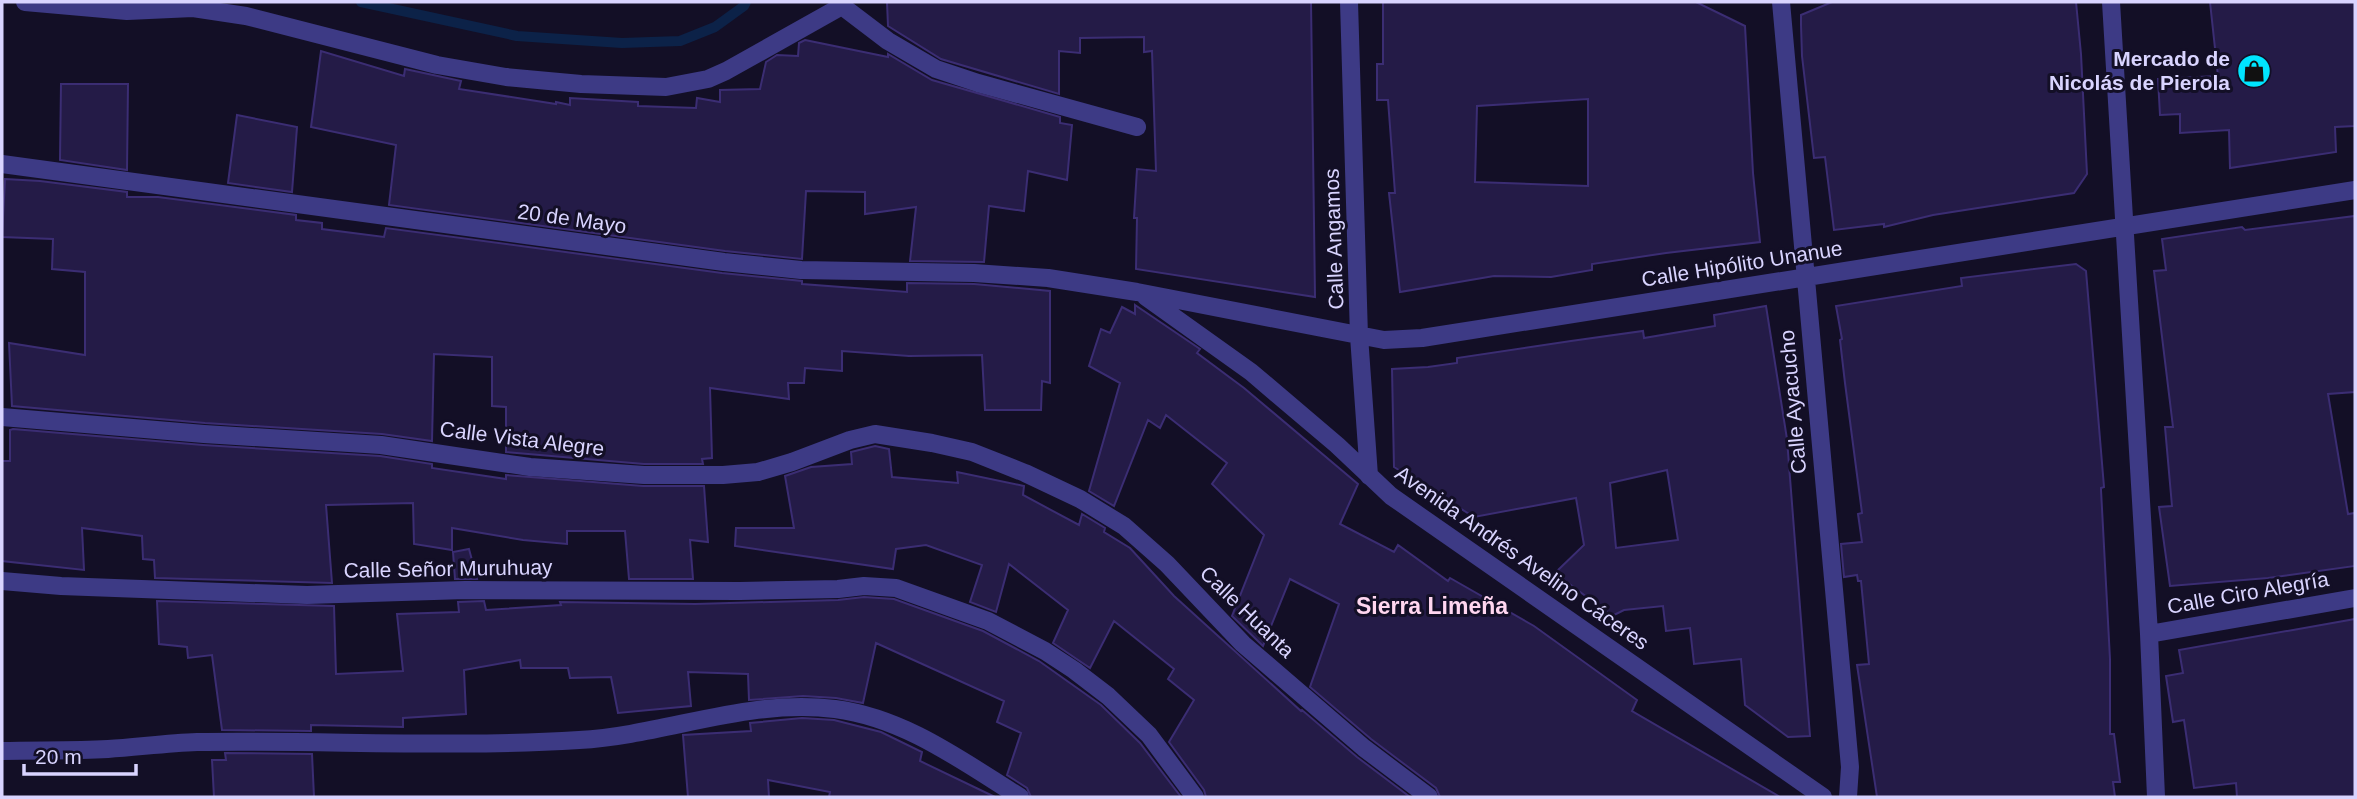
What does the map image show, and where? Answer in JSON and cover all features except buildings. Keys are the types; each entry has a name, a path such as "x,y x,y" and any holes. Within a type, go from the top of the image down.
{"street":[{"path":"25,2 127,11 194,8 246,16 411,58 506,77 581,84 666,87 708,79 726,71 843,4 888,41 936,69 1137,127"},
{"name":"Calle Angamos","path":"1349,2 1359,336 1369,476"},
{"name":"Calle Ayacucho","path":"1781,2 1850,767 1848,797"},
{"path":"2111,2 2149,634 2156,797"},
{"name":"20 de Mayo","path":"2,164 724,262 801,270 974,273 1048,278 1137,292"},
{"name":"Calle Hipólito Unanue","path":"1137,292 1359,336 1384,340 1422,338 2355,190"},
{"name":"Avenida Andrés Avelino Cáceres","path":"1137,292 1251,372 1391,496 1823,797"},
{"name":"Calle Vista Alegre","path":"2,417 381,445 530,467 644,475 758,472 875,434 972,452 1026,473"},
{"name":"Calle Huanta","path":"1026,473 1090,505 1133,533 1167,564 1243,644 1364,748 1429,797"},
{"name":"Calle Señor Muruhuay","path":"2,581 61,586 307,595 465,590 740,591 864,586 896,588 988,621 1045,651 1074,670 1108,696 1149,735 1195,797"},
{"name":"Calle Ciro Alegría","path":"2149,634 2355,598"},
{"path":"2,751 106,749 196,742 526,743 607,738 748,710 797,706 835,709 875,718 926,739 1020,797"}],"waterway":[{"path":"361,2 517,36 622,43 680,41 715,27 746,2"}],"place":[{"name":"Mercado de Nicolás de Pierola","path":"2254,71"}],"district":[{"name":"Sierra Limeña","path":"1432,606"}]}
